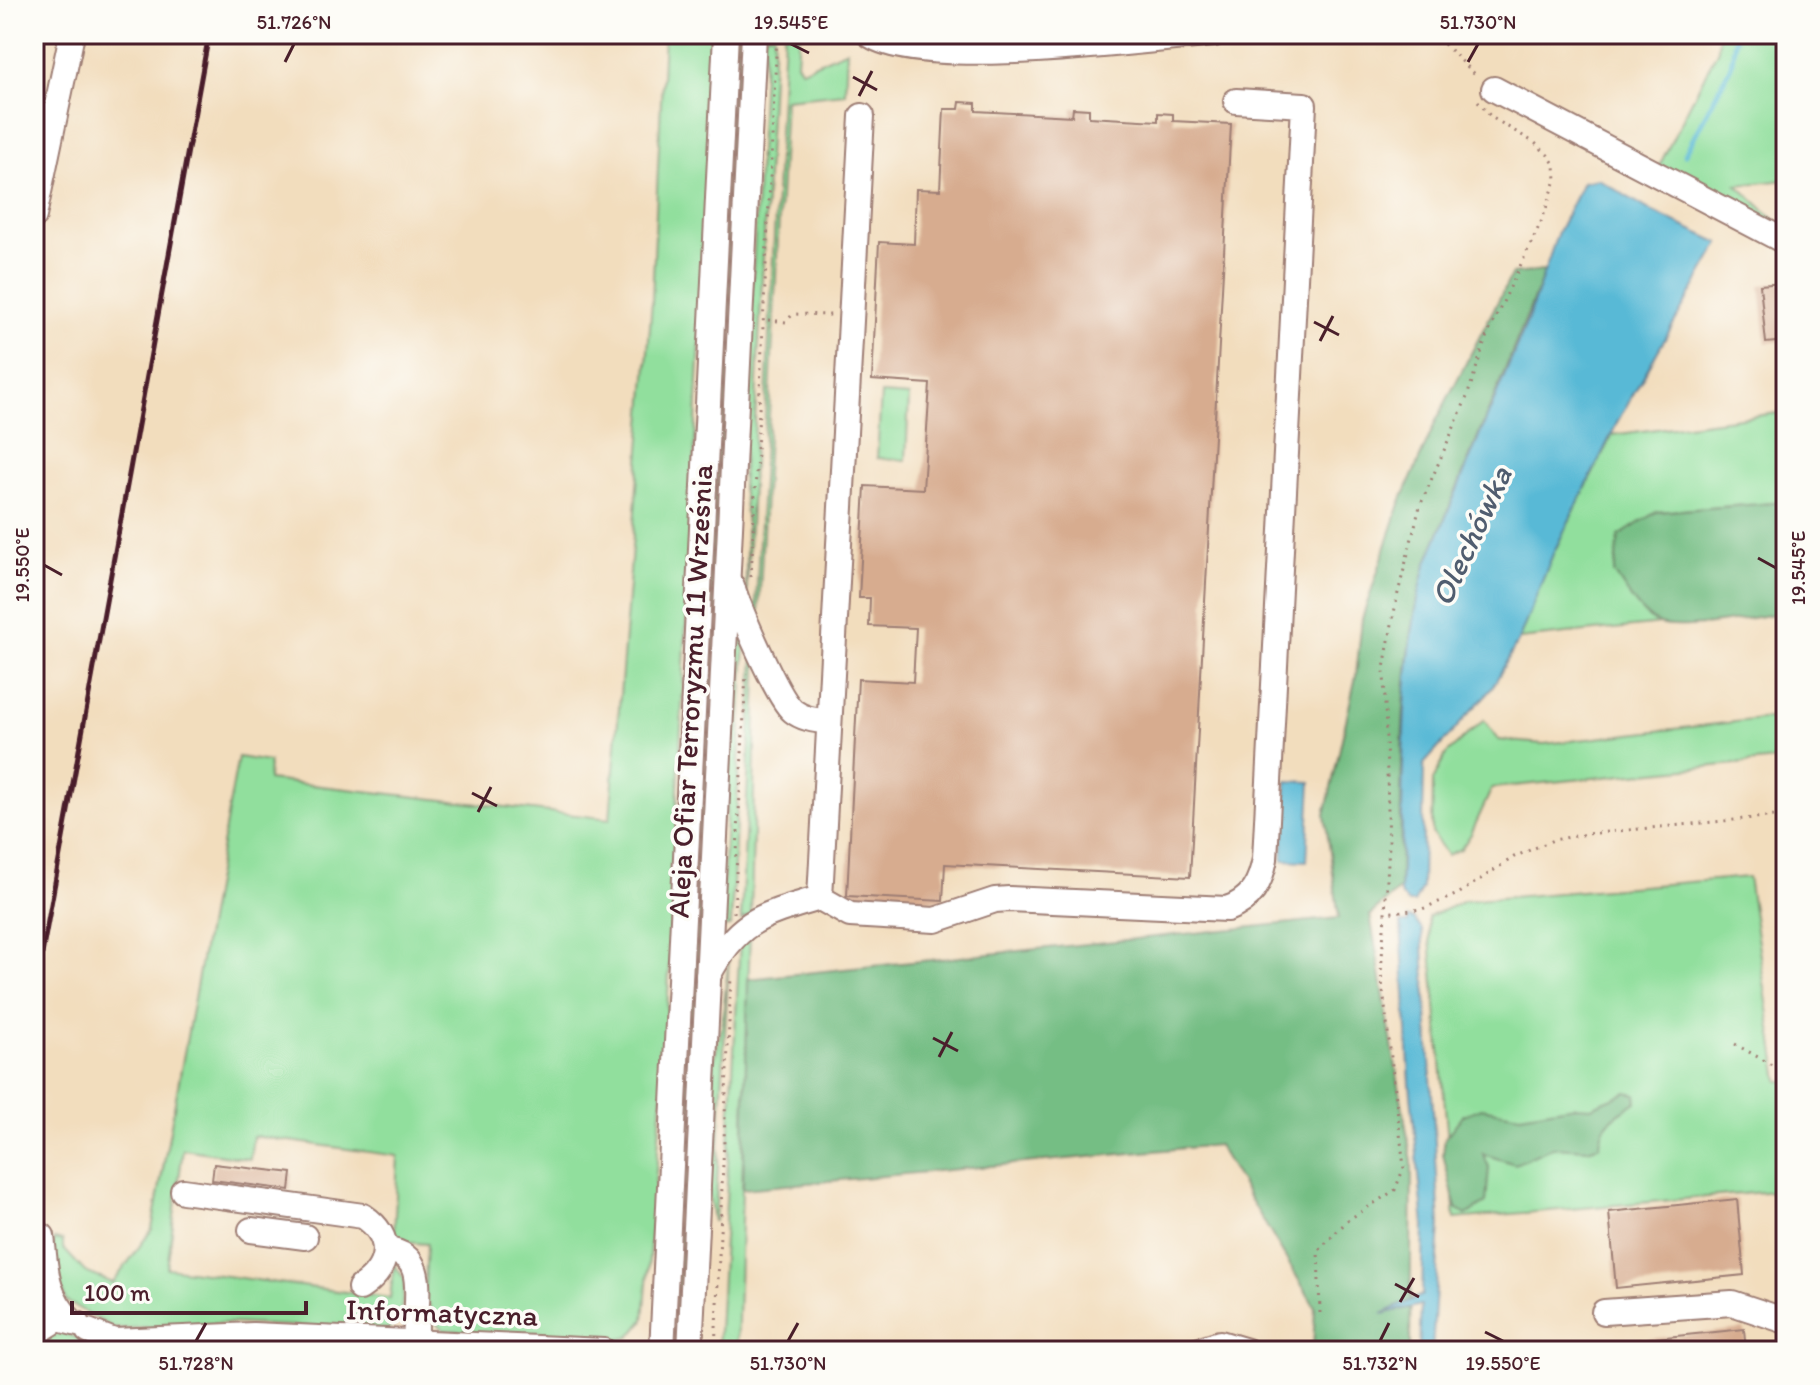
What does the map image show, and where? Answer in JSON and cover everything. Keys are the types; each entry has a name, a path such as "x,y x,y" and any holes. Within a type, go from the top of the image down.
{"street":[{"path":"34,216 72,34"},
{"name":"Aleja Ofiar Terroryzmu 11 Września","path":"662,1351 726,34"},
{"name":"Aleja Ofiar Terroryzmu 11 Września","path":"690,1351 720,972 739,576 754,34"},
{"path":"869,34 889,46 1015,53 1214,34"},
{"path":"1494,89 1786,242"},
{"path":"820,898 850,915 935,920 995,900 1009,899 1227,909 1251,896 1258,884 1265,859 1304,105 1236,101"},
{"path":"820,898 862,116"},
{"path":"739,576 741,614 787,704 805,718 829,721"},
{"path":"720,972 725,944 733,937 751,924 820,898"},
{"path":"183,1191 363,1216 384,1236 386,1250 383,1265 373,1279 360,1288"},
{"path":"278,1233 282,1203"},
{"path":"251,1230 305,1237"},
{"path":"34,1257 42,1236 46,1283 56,1305 84,1334"},
{"path":"386,1250 400,1251 413,1261 418,1278 415,1348"},
{"path":"34,1293 40,1313 36,1331"},
{"path":"1604,1312 1732,1303 1786,1321"},
{"path":"36,1331 58,1319 84,1334"},
{"name":"Informatyczna","path":"84,1334 114,1341 222,1334 415,1348 604,1351"},
{"path":"1194,1351 1220,1343 1247,1351"}],"path":[{"path":"739,576 777,34"},
{"path":"1444,44 1494,89"},
{"path":"1320,1313 1318,1251 1348,1220 1395,1190 1404,1167 1381,973 1389,845 1384,668 1397,597 1420,506 1467,397 1486,338 1542,220 1556,180 1555,165 1535,143 1481,108 1478,92 1487,86 1494,89"},
{"path":"768,320 786,322 793,314 851,316"},
{"path":"733,937 747,659"},
{"path":"1385,913 1422,909 1458,894 1514,857 1553,840 1786,815"},
{"path":"715,1351 720,972"},
{"path":"1735,1044 1786,1073"}],"green space":[{"path":"664,34 715,34 664,1074 644,1320 630,1337 609,1342 474,1335 473,1332 444,1330 433,1321 429,1304 424,1304 427,1244 400,1242 394,1236 398,1156 253,1136 250,1159 183,1149 167,1268 390,1298 394,1264 405,1280 400,1320 389,1329 380,1330 227,1323 115,1329 66,1301 53,1263 54,1239 63,1241 63,1248 85,1272 113,1283 152,1229 238,757 269,762 268,780 610,819 652,302"},
{"path":"734,34 746,34 681,1328 674,1342"},
{"path":"765,34 774,34 746,605 746,515 742,487"},
{"path":"784,34 799,34 797,63 802,70 847,50 845,93 785,99 758,631 755,625"},
{"path":"1719,34 1786,34 1786,180 1737,185 1776,221 1766,223 1658,168 1718,49"},
{"path":"1545,271 1426,565 1410,645 1406,685 1401,767 1400,889 1370,915 1412,1162 1410,1351 1313,1351 1315,1307 1218,1145 743,1189 748,979 1339,918 1325,815 1356,676 1362,619 1400,504 1436,421 1512,274"},
{"path":"881,394 909,396 906,460 877,458"},
{"path":"1786,412 1786,502 1656,512 1637,605 1661,624 1519,639 1553,554 1612,435"},
{"path":"1786,502 1786,612 1703,625 1660,624 1640,609 1614,573 1619,536 1656,512"},
{"path":"735,623 745,640 731,925 721,929"},
{"path":"754,655 757,662 751,915 741,920"},
{"path":"1786,716 1786,759 1492,788 1461,849 1447,855 1432,833 1433,781 1446,754 1484,720 1499,740 1544,744"},
{"path":"1748,877 1779,1081 1786,1081 1786,1190 1455,1219 1428,917 1464,901"},
{"path":"750,932 737,1351 718,1351 740,940"},
{"path":"729,956 713,1221 708,1186 714,1061 722,1026"},
{"path":"1627,1092 1636,1094 1637,1101 1607,1123 1600,1145 1588,1149 1553,1147 1515,1164 1483,1154 1489,1167 1486,1203 1466,1215 1456,1208 1443,1154 1445,1138 1463,1115 1481,1108 1520,1115 1575,1106 1591,1107"},
{"path":"63,1333 78,1338 85,1351 41,1351 49,1337"}],"water":[{"path":"1598,179 1653,212 1720,243 1620,417 1553,554 1519,639 1492,688 1424,764 1422,888 1414,903 1408,903 1400,894 1406,687 1410,646 1426,565 1528,319 1558,232 1583,182"},
{"path":"1287,781 1311,782 1307,861 1283,860"},
{"path":"1408,918 1414,919 1422,930 1440,1225 1432,1351 1419,1351 1421,1305 1382,1314 1422,1295 1424,1226 1410,1084 1401,923 1408,923"}],"building":[{"path":"960,102 976,103 976,111 1072,116 1073,108 1089,109 1089,117 1158,121 1158,113 1173,114 1173,121 1231,124 1190,877 945,864 943,901 847,896 858,679 913,682 916,628 869,626 870,598 859,598 865,486 923,489 930,384 872,380 879,242 914,244 916,189 940,190 944,109 959,109"},
{"path":"1783,283 1786,341 1766,343 1760,285"},
{"path":"214,1164 292,1173 290,1190 212,1180"},
{"path":"1737,1199 1744,1275 1616,1288 1609,1212"},
{"path":"1744,1329 1746,1351 1618,1351 1618,1342"}],"waterway":[{"name":"Olechówka","path":"1685,154 1731,66 1736,34"}],"railway":[{"path":"34,998 209,34"}]}
